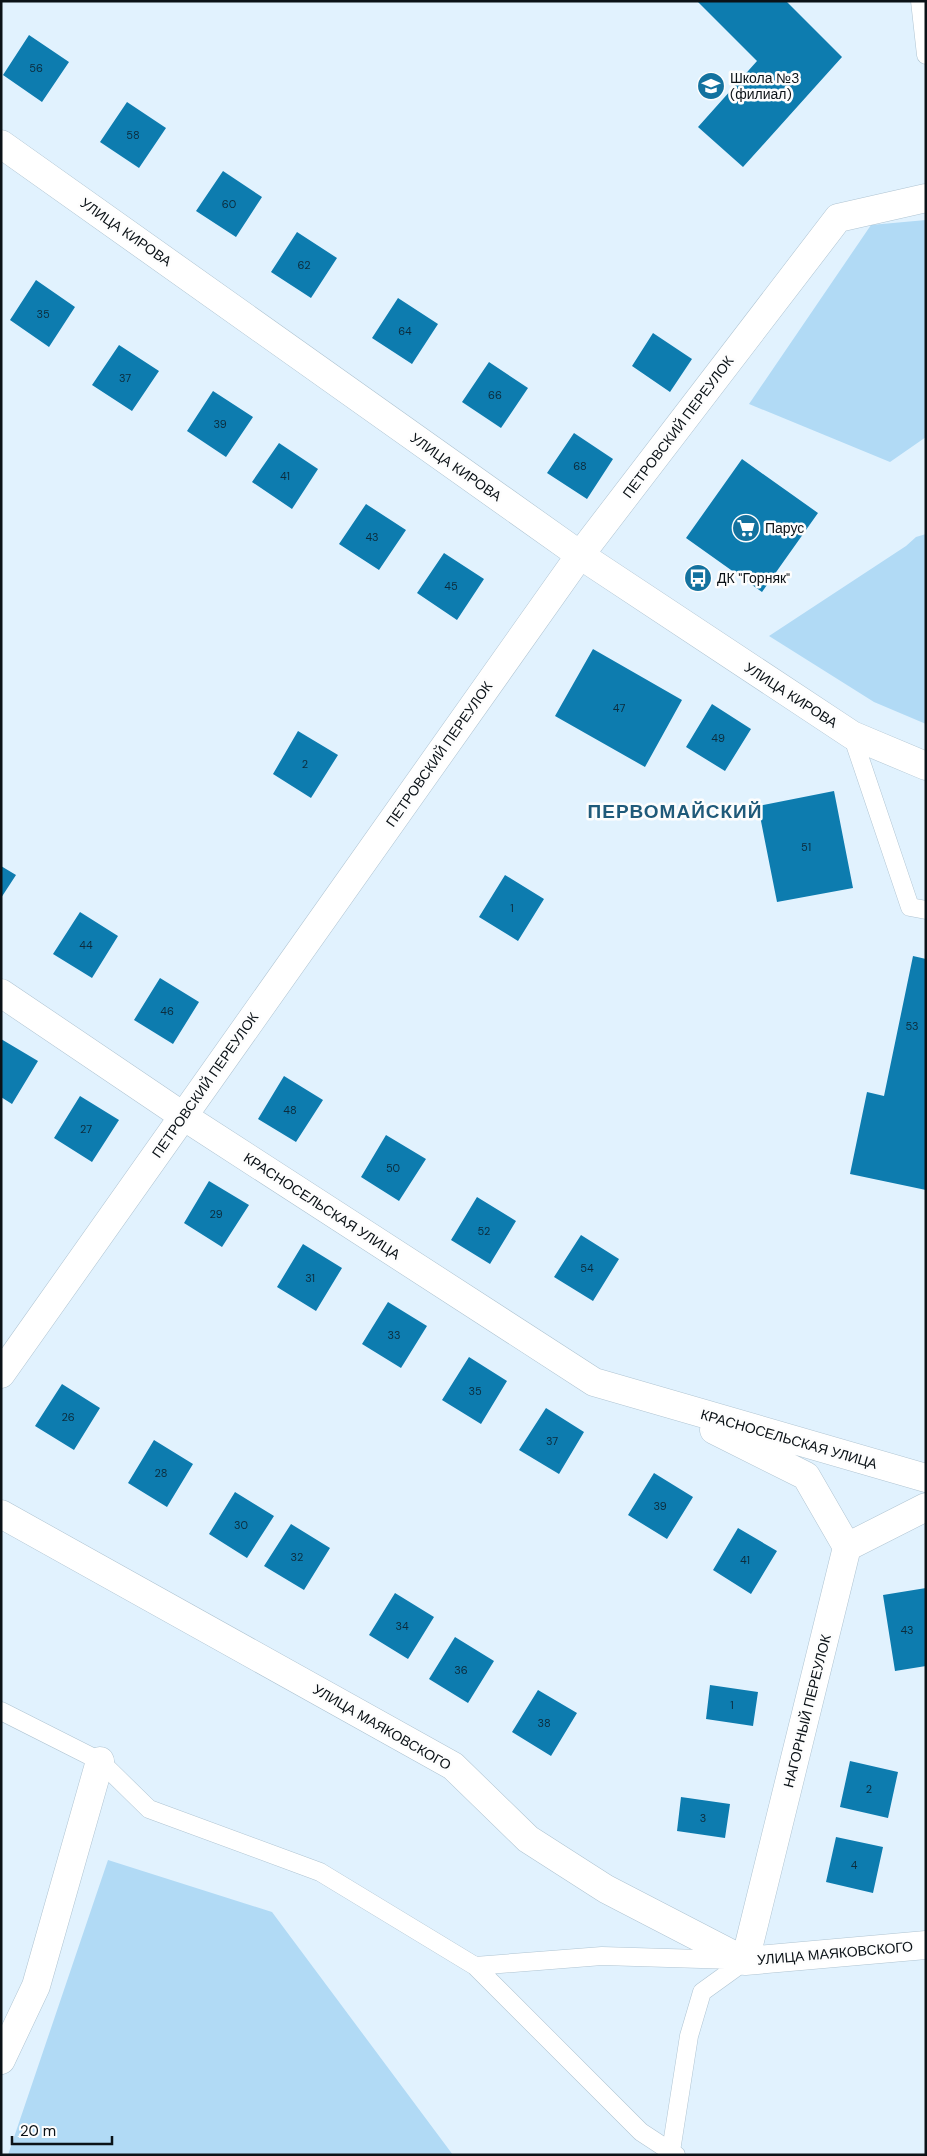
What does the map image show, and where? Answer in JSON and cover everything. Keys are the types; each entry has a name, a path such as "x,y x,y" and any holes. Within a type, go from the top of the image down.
{"street":[{"name":"УЛИЦА КИРОВА","path":"1,144 580,555 852,735 926,766"},
{"name":"ПЕТРОВСКИЙ ПЕРЕУЛОК","path":"1,1374 580,555 838,218 926,198"},
{"name":"КРАСНОСЕЛЬСКАЯ УЛИЦА","path":"1,993 183,1116 594,1382 926,1478"},
{"name":"КРАСНОСЕЛЬСКАЯ УЛИЦА","path":"653,1400 806,1476 847,1548"},
{"path":"847,1548 926,1507"},
{"name":"УЛИЦА МАЯКОВСКОГО","path":"1,1514 453,1766 528,1840 606,1889 745,1961 926,1945"},
{"name":"НАГОРНЫЙ ПЕРЕУЛОК","path":"745,1961 847,1548"},
{"path":"1,2060 36,1986 100,1761"}],"lane":[{"path":"922,2 926,55"},
{"path":"852,735 910,907 926,910"},
{"path":"1,1711 100,1761 149,1809 320,1872 476,1966 641,2132 673,2153 688,2036 702,1992 745,1961"},
{"path":"476,1966 602,1956 745,1961"}],"shaded area":[{"path":"926,220 926,437 890,462 749,404 871,225"},
{"path":"926,534 926,724 874,702 769,636 906,546 916,537"},
{"path":"108,1860 272,1912 453,2155 8,2155"}],"building":[{"path":"697,1 786,1 842,57 743,167 698,127 757,61"},
{"path":"29,35 69,62 42,102 3,75"},
{"path":"127,102 166,128 139,168 100,142"},
{"path":"223,171 262,197 236,237 196,211"},
{"path":"297,232 337,258 311,298 271,272"},
{"path":"36,280 75,307 49,347 10,320"},
{"path":"398,298 438,324 412,364 372,338"},
{"path":"653,333 692,359 670,392 632,366"},
{"path":"119,345 159,371 132,411 92,385"},
{"path":"489,362 528,388 501,428 462,402"},
{"path":"213,391 253,417 226,457 187,431"},
{"path":"574,433 613,459 587,499 547,473"},
{"path":"279,443 318,469 292,509 252,482"},
{"path":"742,459 818,513 762,592 686,538"},
{"path":"366,504 406,530 379,570 339,544"},
{"path":"444,553 484,579 457,620 417,593"},
{"path":"593,649 682,700 645,767 555,716"},
{"path":"712,704 751,729 725,771 686,747"},
{"path":"298,731 338,755 311,798 273,774"},
{"path":"834,791 853,888 777,902 758,806"},
{"path":"1,866 16,875 1,898"},
{"path":"505,875 544,899 518,941 479,917"},
{"path":"80,912 118,936 92,978 53,954"},
{"path":"913,956 926,959 926,1190 850,1174 867,1092 884,1096"},
{"path":"160,978 199,1002 173,1044 134,1020"},
{"path":"1,1039 38,1061 12,1104 1,1097"},
{"path":"284,1076 323,1100 296,1142 258,1119"},
{"path":"80,1096 119,1120 92,1162 54,1138"},
{"path":"386,1135 426,1159 399,1201 361,1177"},
{"path":"209,1181 249,1205 222,1247 184,1223"},
{"path":"477,1197 516,1221 490,1264 451,1240"},
{"path":"581,1235 619,1259 593,1301 554,1277"},
{"path":"303,1244 342,1268 316,1311 277,1287"},
{"path":"388,1302 427,1326 401,1368 362,1344"},
{"path":"469,1357 507,1381 481,1424 442,1400"},
{"path":"62,1384 100,1408 74,1450 35,1426"},
{"path":"546,1408 584,1432 559,1474 519,1450"},
{"path":"154,1440 193,1464 167,1507 128,1483"},
{"path":"654,1473 693,1497 667,1539 628,1515"},
{"path":"235,1492 274,1516 247,1558 209,1534"},
{"path":"291,1524 330,1548 304,1590 264,1566"},
{"path":"738,1528 777,1551 751,1594 713,1570"},
{"path":"926,1588 926,1666 895,1671 883,1595"},
{"path":"395,1593 434,1617 408,1659 369,1635"},
{"path":"455,1637 494,1661 468,1703 429,1679"},
{"path":"710,1685 758,1692 753,1726 706,1719"},
{"path":"538,1690 577,1713 551,1756 512,1732"},
{"path":"850,1761 898,1772 888,1818 840,1807"},
{"path":"681,1797 730,1804 725,1838 677,1831"},
{"path":"836,1837 883,1847 873,1893 826,1882"}],"place":[{"name":"Школа №3 (филиал)","path":"711,86"},
{"name":"Парус","path":"746,528"},
{"name":"ДК \"Горняк\"","path":"698,578"}],"district":[{"name":"ПЕРВОМАЙСКИЙ","path":"675,811"}]}
